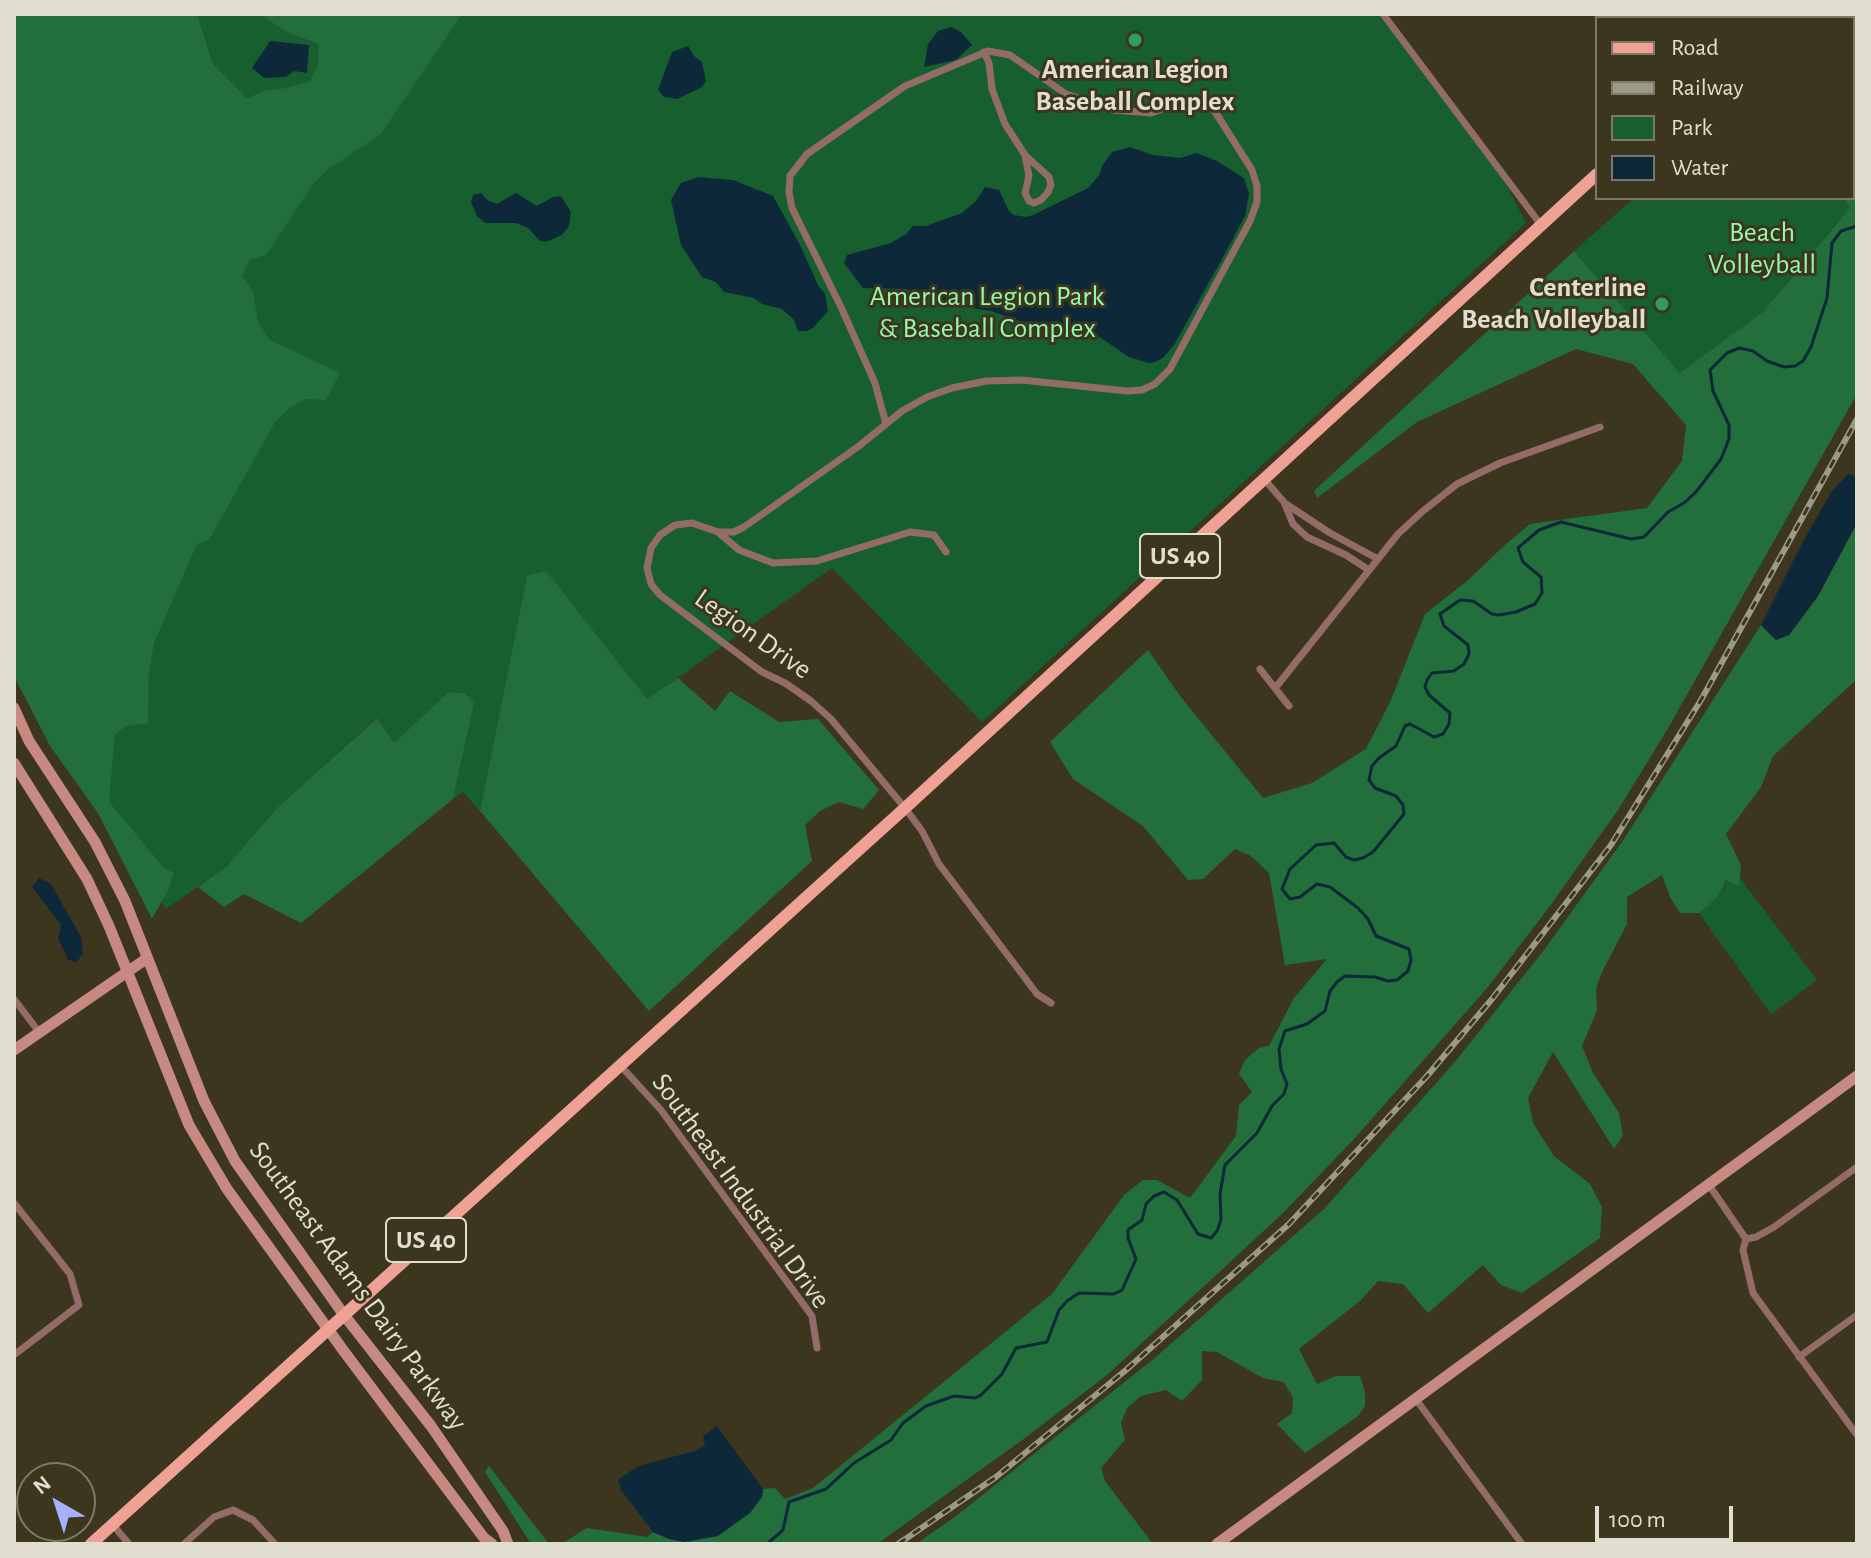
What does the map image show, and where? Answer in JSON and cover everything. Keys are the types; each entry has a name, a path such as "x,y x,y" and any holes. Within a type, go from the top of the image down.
{"main road":[{"name":"US 40","path":"91,1544 905,808 1595,176"},
{"name":"Southeast Adams Dairy Parkway","path":"14,708 29,741 95,842 125,901 204,1101 235,1161 344,1315 431,1426 503,1531 508,1544"},
{"name":"Southeast Adams Dairy Parkway","path":"14,763 87,879 189,1125 227,1189 484,1538 492,1544"},
{"path":"14,1050 146,959"},
{"path":"1217,1544 1857,1076"}],"street":[{"path":"1383,14 1541,225"},
{"path":"984,52 998,108 1014,140 1049,177 1051,185 1041,200 1034,203 1025,193 1029,176 1025,155"},
{"path":"718,532 734,532 761,516 886,424 927,397 952,388 986,381 1049,382 1127,391 1142,390 1155,384 1170,369 1250,221 1257,202 1257,186 1252,170 1212,107 1190,99 1151,113 1114,110 1066,94 1010,55 984,52 905,86 807,154 790,176 792,208 875,383 886,424"},
{"path":"1276,687 1407,526 1457,484 1500,463 1600,427"},
{"path":"1264,479 1284,502 1330,533 1378,559"},
{"path":"1284,502 1293,524 1307,537 1346,555 1369,570"},
{"name":"Legion Drive","path":"718,532 692,523 675,525 660,535 651,548 647,568 651,584 660,595 762,672 811,701 831,719 905,808 922,831 939,864 982,923 1037,994 1051,1003"},
{"path":"718,532 739,550 773,563 817,561 910,532 934,535 946,552"},
{"path":"1260,669 1289,706"},
{"path":"14,999 39,1032"},
{"name":"Southeast Industrial Drive","path":"619,1064 661,1110 812,1316 817,1348"},
{"path":"1746,1239 1774,1227 1857,1167"},
{"path":"1709,1185 1746,1239 1743,1250 1753,1293 1857,1435"},
{"path":"14,1203 70,1274 79,1305 14,1355"},
{"path":"1799,1357 1857,1315"},
{"path":"1415,1398 1522,1544"},
{"path":"184,1544 214,1517 233,1510 253,1520 275,1544"},
{"path":"113,1525 129,1544"}],"green space":[{"path":"14,14 197,14 213,64 247,98 266,90 288,88 310,81 318,65 319,44 286,32 260,14 462,14 380,135 328,169 313,184 266,255 250,259 242,277 253,291 258,322 270,340 340,373 326,400 305,399 275,422 209,540 197,544 154,643 149,673 148,723 126,726 115,734 109,802 164,868 174,873 152,919 98,813 50,746 14,676"},
{"path":"197,14 260,14 286,32 320,44 318,65 310,81 288,89 266,90 247,98 213,64"},
{"name":"American Legion Park & Baseball Complex","path":"375,14 1383,14 1495,162 1526,223 982,722 832,568 648,699 527,577 480,811 463,792 453,799 474,703 465,693 450,692 394,743 376,718 278,807 227,866 166,909 80,788 92,755 196,354"},
{"path":"1857,14 1857,394 1667,730 1618,810 1488,987 1354,1139 1284,1212 1107,1375 877,1544 561,1544 587,1528 647,1537 653,1532 685,1542 762,1497 763,1489 775,1488 785,1499 813,1488 1052,1294 1124,1195 1143,1180 1157,1180 1190,1198 1236,1136 1239,1105 1252,1092 1239,1074 1245,1060 1259,1048 1269,1046 1294,998 1327,959 1285,965 1269,873 1251,856 1235,849 1203,879 1188,880 1143,826 1073,779 1050,742 1148,650 1180,696 1263,798 1312,783 1366,749 1391,700 1425,614 1530,524 1647,508 1682,461 1686,425 1633,364 1576,349 1417,422 1317,498 1314,491 1574,251 1680,373 1764,311 1850,208 1844,200 1855,200 1855,16 1802,16"},
{"name":"Beach Volleyball","path":"1632,200 1844,200 1850,208 1764,311 1680,373 1574,251"},
{"path":"1857,523 1857,679 1773,756 1761,787 1726,834 1741,865 1739,886 1726,880 1718,897 1699,913 1680,913 1662,875 1627,897 1627,924 1602,972 1596,989 1597,1010 1582,1046 1593,1073 1619,1113 1623,1135 1614,1149 1553,1052 1528,1098 1533,1123 1554,1156 1590,1184 1602,1207 1600,1238 1522,1293 1501,1285 1483,1265 1428,1313 1403,1284 1378,1281 1360,1301 1299,1349 1317,1384 1336,1376 1360,1376 1365,1392 1365,1406 1358,1416 1305,1453 1277,1424 1292,1413 1293,1398 1284,1382 1263,1378 1217,1352 1202,1351 1202,1380 1182,1401 1166,1390 1141,1396 1127,1408 1121,1423 1125,1440 1101,1468 1105,1481 1153,1544 916,1544 956,1516 1156,1357 1325,1208 1454,1063 1544,950 1624,839 1761,625 1776,640 1789,635 1818,596"},
{"path":"546,571 647,699 678,678 715,711 730,691 779,722 818,719 879,790 863,809 839,802 820,811 805,825 812,861 649,1011 480,811 527,576"},
{"path":"449,692 465,693 474,703 453,799 301,923 244,894 224,907 198,887 227,866 278,807 377,718 394,743"},
{"path":"1740,878 1817,980 1771,1014 1699,913 1718,897 1727,880 1739,886"},
{"path":"489,1466 549,1544 531,1544 485,1472"}],"water":[{"path":"951,27 961,32 972,45 956,60 924,67 928,44 938,31"},
{"path":"270,41 309,45 307,73 294,71 286,77 264,78 252,68"},
{"path":"688,46 702,62 706,81 702,87 677,99 664,97 658,90 672,52"},
{"path":"1130,147 1153,155 1180,158 1197,153 1244,178 1249,194 1245,216 1174,345 1155,362 1129,357 1095,334 1074,328 1044,322 1022,322 905,289 863,288 844,263 847,255 891,243 913,226 926,226 962,213 976,201 985,187 999,190 1014,215 1033,215 1088,188 1112,152"},
{"path":"698,177 733,180 773,196 819,287 825,293 828,311 813,328 798,331 794,320 782,309 762,304 754,298 724,292 716,282 702,277 681,245 671,200 681,183"},
{"path":"481,193 497,204 516,193 537,206 561,196 571,212 569,226 562,235 546,242 516,223 485,223 477,216 471,202 473,195"},
{"path":"1848,474 1857,476 1857,523 1818,596 1789,635 1776,640 1761,625 1831,492"},
{"path":"39,878 51,884 81,937 83,953 77,962 68,960 58,938 61,925 32,887"},
{"path":"717,1426 763,1489 762,1497 750,1513 718,1536 685,1542 653,1532 621,1490 618,1480 638,1466 695,1451 705,1445 703,1436"}],"waterway":[{"path":"767,1544 783,1530 789,1502 826,1489 854,1463 891,1440 903,1423 926,1406 954,1396 975,1398 981,1395 1002,1374 1016,1348 1047,1342 1059,1310 1067,1301 1079,1293 1114,1294 1122,1290 1136,1259 1128,1230 1142,1220 1146,1204 1154,1196 1164,1192 1177,1200 1198,1234 1211,1238 1217,1231 1221,1220 1220,1194 1225,1165 1257,1133 1272,1106 1284,1094 1287,1084 1281,1069 1279,1049 1285,1031 1307,1024 1325,1011 1330,991 1345,976 1375,977 1388,981 1397,980 1408,971 1411,960 1409,949 1376,936 1368,919 1358,908 1330,887 1317,884 1300,897 1290,899 1282,889 1290,869 1316,845 1334,843 1346,857 1354,860 1363,858 1373,852 1404,814 1403,805 1396,796 1375,788 1369,780 1372,766 1396,746 1405,726 1410,724 1434,737 1443,734 1449,724 1450,713 1429,695 1425,687 1432,673 1454,671 1464,664 1469,654 1468,645 1444,626 1440,614 1460,600 1473,601 1492,614 1499,615 1535,604 1542,593 1541,577 1523,562 1518,548 1539,530 1561,522 1631,539 1644,537 1668,512 1696,492 1721,459 1729,439 1729,425 1713,391 1710,370 1727,353 1739,348 1753,351 1767,361 1784,367 1803,361 1811,347 1827,298 1832,243 1841,231 1857,226"}],"railway":[{"path":"898,1544 996,1477 1126,1370 1289,1224 1427,1076 1492,999 1611,845 1701,700 1857,419"}],"place":[{"name":"American Legion Baseball Complex","path":"1135,40"},
{"name":"Centerline Beach Volleyball","path":"1662,304"}]}
